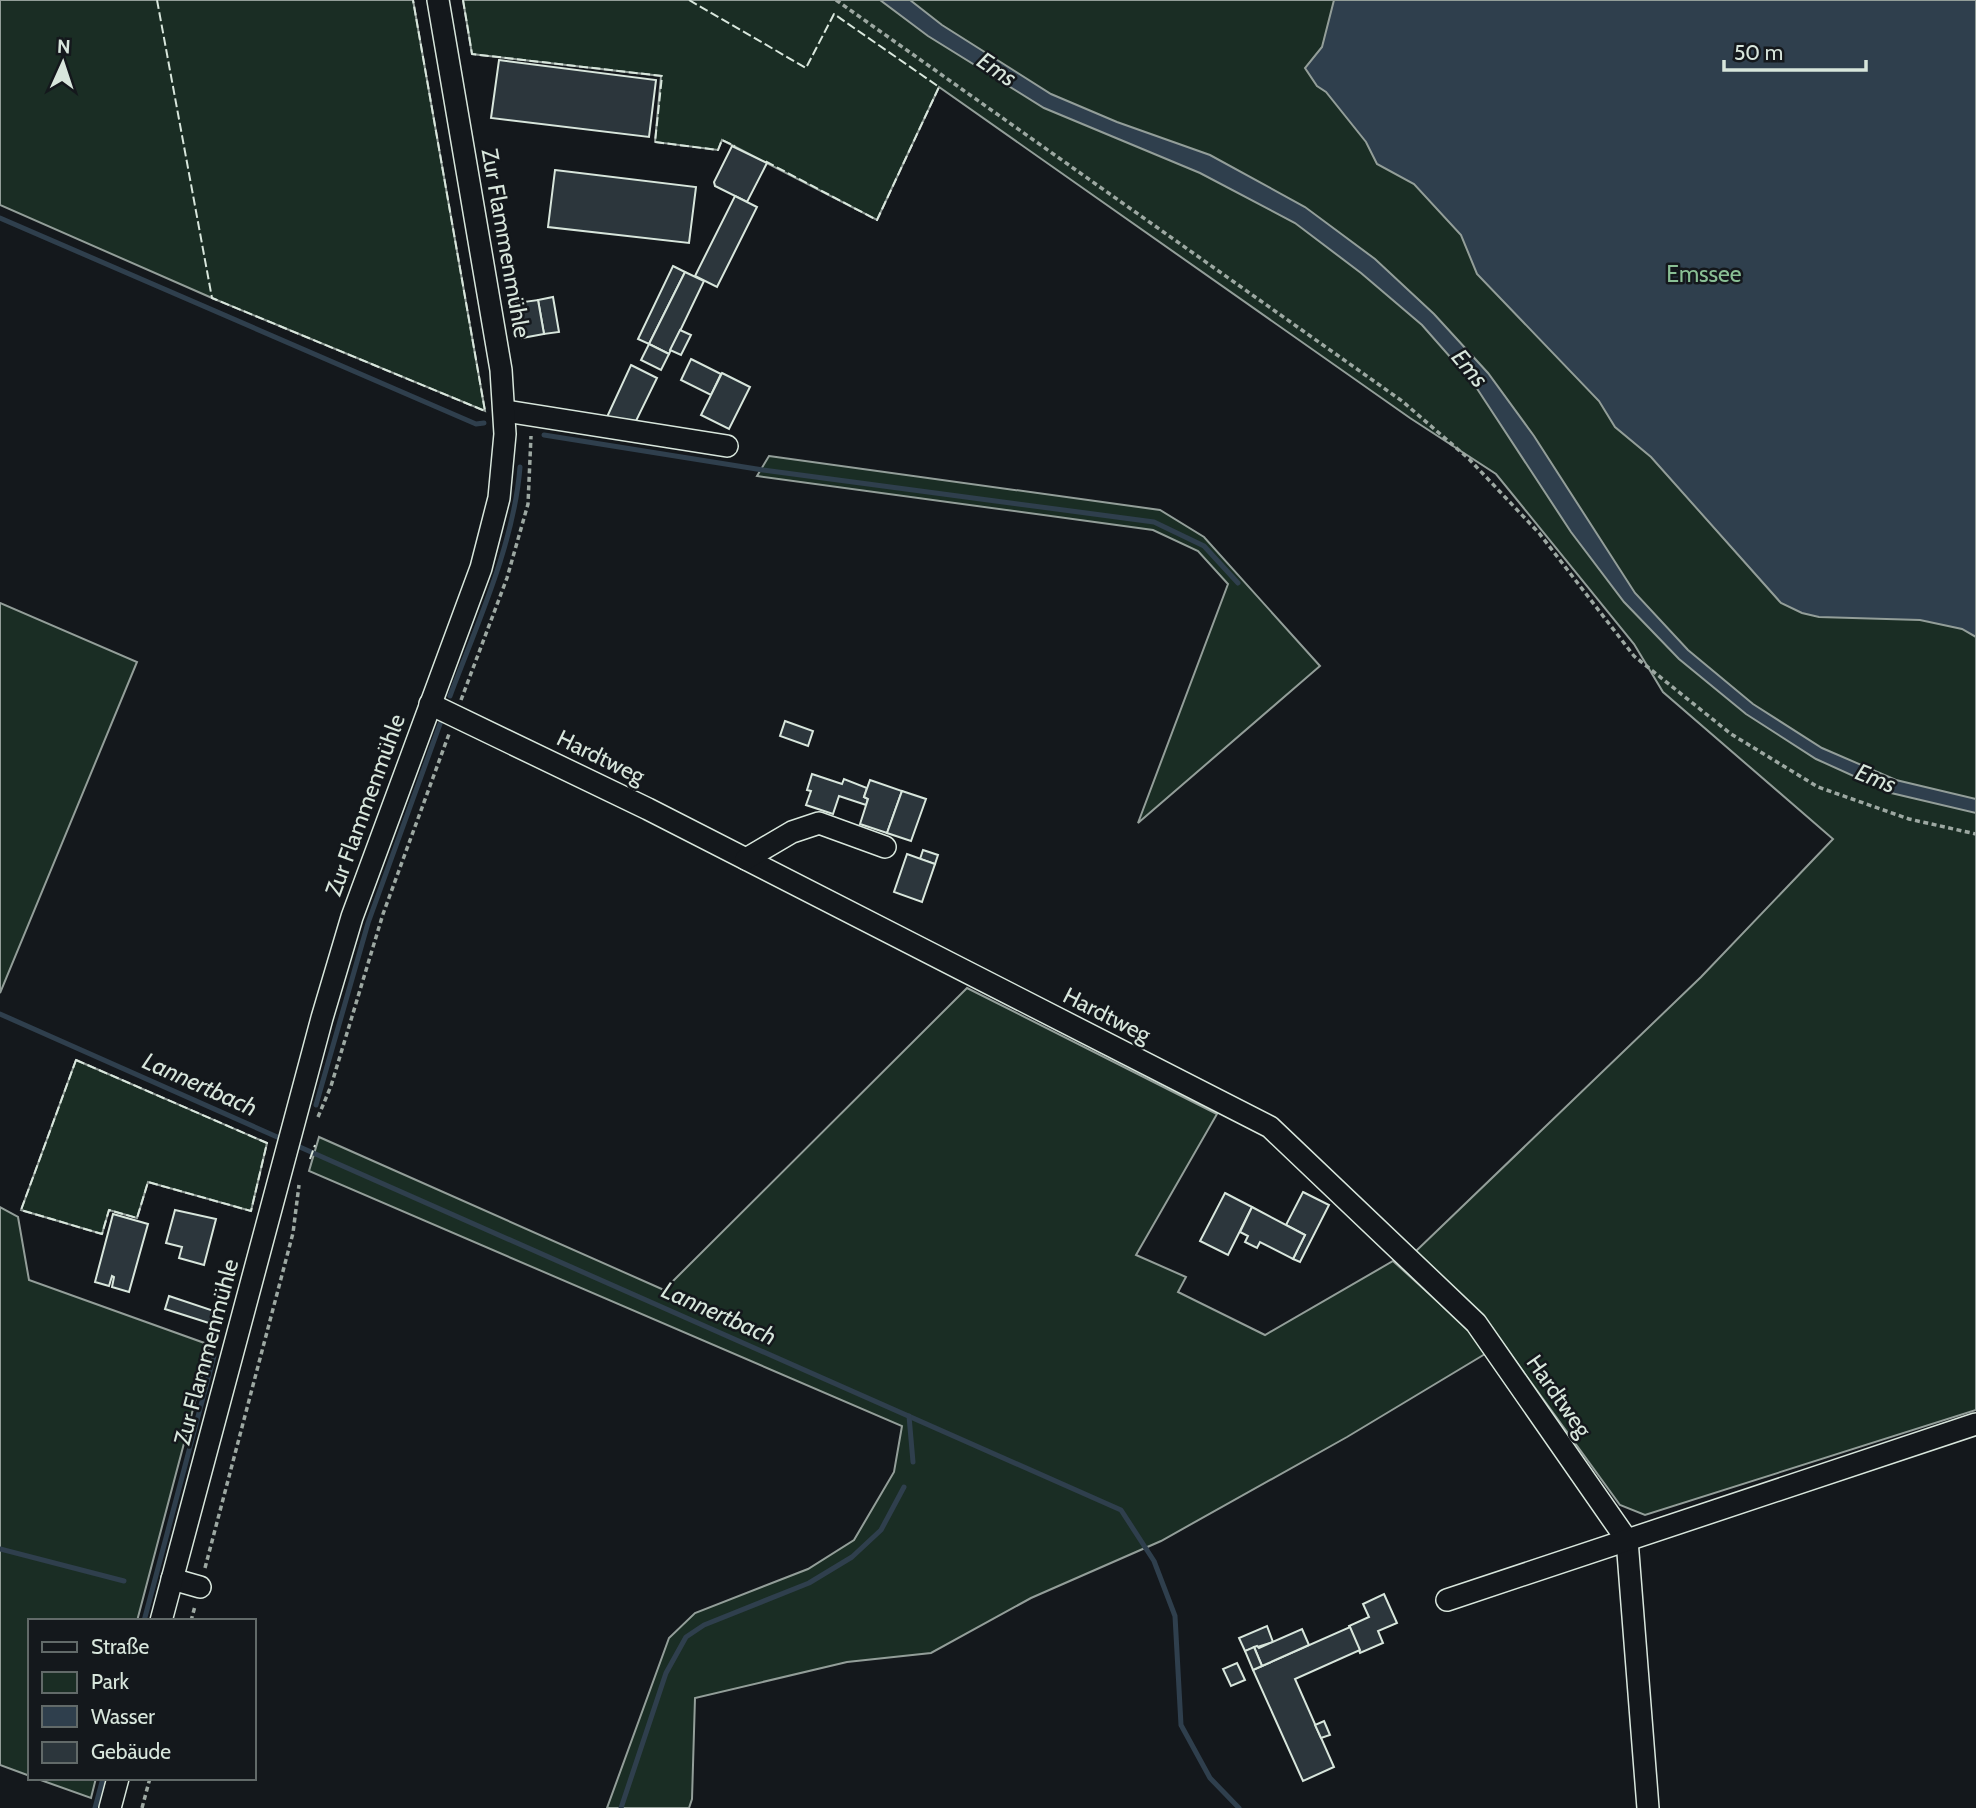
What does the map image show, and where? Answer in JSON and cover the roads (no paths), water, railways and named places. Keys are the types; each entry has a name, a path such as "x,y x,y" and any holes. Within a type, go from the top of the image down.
{"street":[{"name":"Zur Flammenmühle","path":"162,1619 284,1160 305,1122 352,917 481,568 500,485 505,434 501,370 438,0"},
{"path":"505,411 727,446"},
{"name":"Hardtweg","path":"430,704 746,859 1270,1128 1476,1323 1627,1540"},
{"path":"746,859 792,832 819,823 885,847"},
{"path":"1447,1600 1976,1424"},
{"path":"1627,1540 1648,1808"},
{"path":"172,1579 200,1587"},
{"path":"110,1808 117,1780"}],"water":[{"name":"Ems","path":"880,0 910,0 942,25 1051,94 1117,122 1210,155 1305,207 1375,259 1434,314 1488,373 1534,436 1635,593 1688,650 1753,704 1822,748 1896,780 1976,799 1976,813 1891,793 1816,759 1746,714 1679,659 1624,602 1571,532 1474,384 1422,325 1361,273 1295,223 1200,173 1044,108 928,36"},
{"name":"Emssee","path":"1334,0 1976,0 1976,637 1962,629 1920,620 1819,617 1802,613 1781,603 1651,457 1615,427 1599,401 1477,274 1461,235 1414,184 1377,164 1366,142 1326,92 1317,86 1305,68 1322,47"}],"waterway":[{"path":"0,218 476,424 484,423"},
{"path":"544,435 763,470 1154,522 1204,546 1238,583"},
{"path":"450,696 502,554 520,467"},
{"path":"316,1105 368,923 440,724"},
{"name":"Lannertbach","path":"0,1014 284,1140"},
{"name":"Lannertbach","path":"293,1144 1121,1510 1154,1561 1175,1616 1181,1725 1210,1778 1239,1808"},
{"path":"145,1619 214,1356"},
{"path":"909,1416 913,1462"},
{"path":"621,1808 666,1673 686,1637 704,1625 809,1583 852,1557 881,1530 904,1487"},
{"path":"0,1549 124,1581"},
{"path":"95,1808 102,1780"}]}
